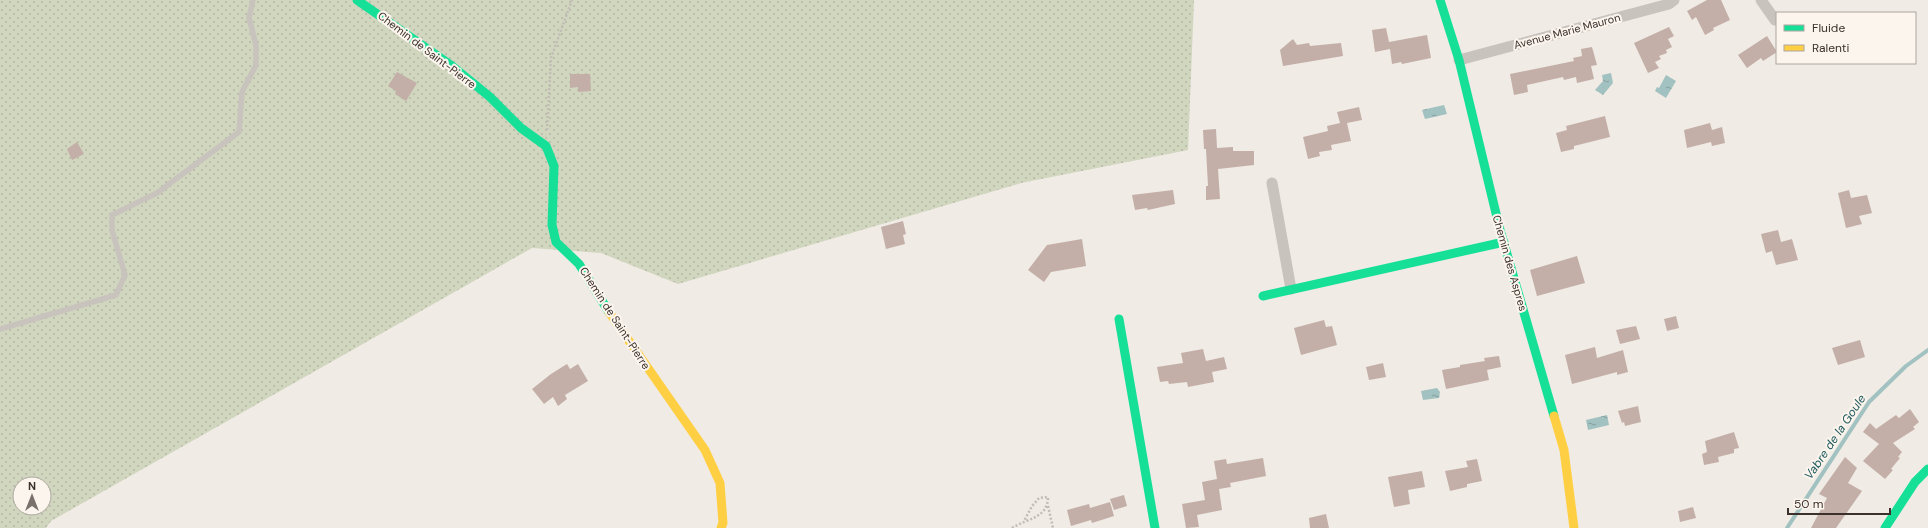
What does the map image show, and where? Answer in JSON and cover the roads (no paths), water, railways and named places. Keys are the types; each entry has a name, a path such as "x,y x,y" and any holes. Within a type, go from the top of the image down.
{"street":[{"name":"Chemin de Saint-Pierre","path":"357,0 452,66 490,97 521,128 546,146 554,166 552,225 556,242 579,264 628,341 705,450 720,483 723,523 721,528"},
{"name":"Chemin des Aspres","path":"1440,0 1459,60 1504,242 1564,450 1574,528"},
{"name":"Avenue Marie Mauron","path":"1459,60 1669,4 1674,0"},
{"path":"1761,0 1775,20"},
{"path":"1272,182 1291,289"},
{"path":"1263,296 1504,242"},
{"path":"1120,319 1155,528"},
{"path":"1885,528 1915,482 1928,469"}],"lane":[{"path":"0,330 116,295 125,275 112,230 112,215 158,193 239,132 242,92 256,65 256,45 248,18 254,0"}],"water":[{"path":"1611,73 1613,83 1603,95 1595,90 1603,81 1602,75"},
{"path":"1666,75 1676,81 1666,98 1655,91 1657,87 1659,88"},
{"path":"1444,105 1447,114 1425,119 1422,110"},
{"path":"1437,388 1440,392 1439,398 1423,400 1421,391"},
{"path":"1607,415 1609,425 1588,430 1586,420"}],"waterway":[{"name":"Vabre de la Goule","path":"1787,528 1869,402 1906,366 1928,350"}]}
